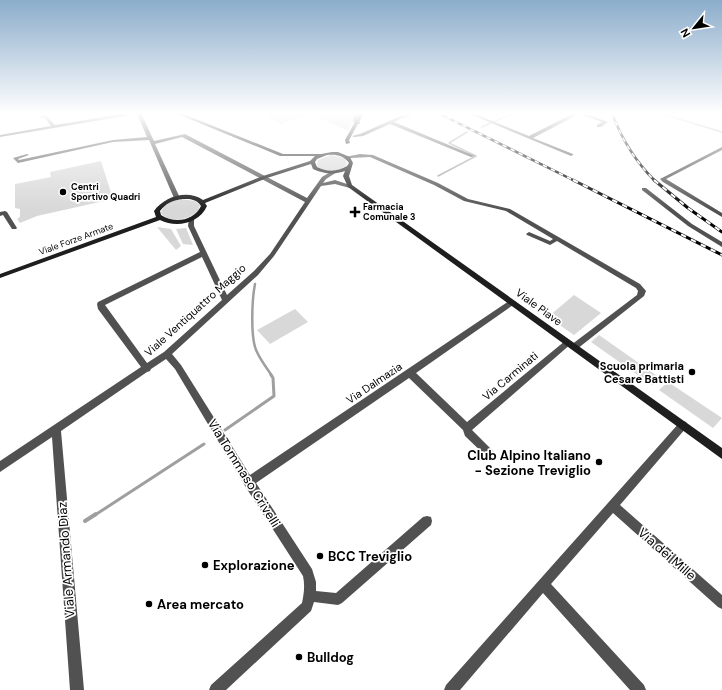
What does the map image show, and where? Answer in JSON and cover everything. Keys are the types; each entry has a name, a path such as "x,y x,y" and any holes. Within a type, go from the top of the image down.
{"main road":[{"path":"259,145 282,154 292,161 288,170"},
{"path":"347,145 345,149 346,156 351,163 346,176 350,186"},
{"path":"334,154 345,149"},
{"path":"282,154 305,156 316,154 334,154 346,156"},
{"path":"202,202 204,206 202,211 191,219 173,222 163,221 159,218 157,212 160,206 177,198 192,197 202,202 265,177 301,166 322,155"},
{"path":"305,156 313,161 315,168"},
{"path":"301,166 315,168 321,171 336,172 346,176"},
{"path":"336,172 349,167"},
{"name":"Viale Piave","path":"350,186 722,454"},
{"name":"Viale Forze Armate","path":"0,276 159,218"}],"street":[{"path":"27,155 15,158 18,162 94,145"},
{"path":"154,145 177,198"},
{"path":"203,145 308,201"},
{"path":"447,145 474,156"},
{"path":"549,145 571,155"},
{"path":"722,148 663,179 722,215"},
{"path":"346,156 368,155 378,158 466,200 508,210 558,238 550,243 529,234"},
{"path":"321,171 320,173 324,178"},
{"name":"Viale Ventiquattro Maggio","path":"0,467 147,369 167,354 256,272 272,255 324,178 336,172"},
{"path":"320,185 335,182 350,186"},
{"path":"644,189 690,225 722,245"},
{"path":"0,214 5,213 14,228"},
{"path":"191,219 190,226 226,300"},
{"name":"Via Carminati","path":"467,428 571,345 640,296 642,291 634,282 558,238"},
{"path":"147,369 101,307 101,304 204,253"},
{"name":"Via Dalmazia","path":"249,482 410,374 512,303"},
{"name":"Via Tommaso Crivelli","path":"167,354 178,367 249,482 308,573 311,583 311,596"},
{"path":"410,374 467,428 468,433 491,455"},
{"path":"451,690 683,425"},
{"name":"Viale Armando Diaz","path":"56,429 77,690"},
{"name":"Via dei Mille","path":"612,505 722,603"},
{"path":"216,690 307,607 311,596 338,599 428,521"},
{"path":"543,584 639,690"}],"shaded area":[{"path":"331,155 345,158 347,164 340,169 332,171 324,170 317,166 318,160"},
{"name":"Centri Sportivo Quadri","path":"101,161 113,199 37,216 20,223 17,219 20,217 20,209 15,208 15,184 51,177 50,172"},
{"path":"181,199 195,201 200,205 198,211 180,220 169,219 161,213 166,205"},
{"path":"157,227 171,229 181,246 176,250"},
{"path":"186,228 193,245 183,244 176,229"},
{"path":"574,295 601,313 574,335 548,317"},
{"path":"295,309 308,322 270,344 257,330"},
{"path":"599,335 660,378 652,385 591,342"},
{"path":"668,382 722,418 713,428 659,390"}],"waterway":[{"path":"438,176 476,156 454,145"},
{"path":"255,284 252,319 253,338 257,352 272,376"},
{"path":"225,430 274,396 273,378 271,375"},
{"path":"95,515 204,444"},
{"path":"85,521 96,514"}],"railway":[{"path":"503,145 574,181"},
{"path":"627,145 641,166 654,180"},
{"path":"654,180 688,208 722,232"},
{"path":"574,181 722,255"}],"place":[{"name":"Centri Sportivo Quadri","path":"63,192"},
{"name":"Farmacia Comunale 3","path":"355,212"},
{"name":"Scuola primaria Cesare Battisti","path":"692,372"},
{"name":"Club Alpino Italiano - Sezione Treviglio","path":"599,462"},
{"name":"BCC Treviglio","path":"320,556"},
{"name":"Explorazione","path":"205,565"},
{"name":"Area mercato","path":"149,604"},
{"name":"Bulldog","path":"299,657"}]}
